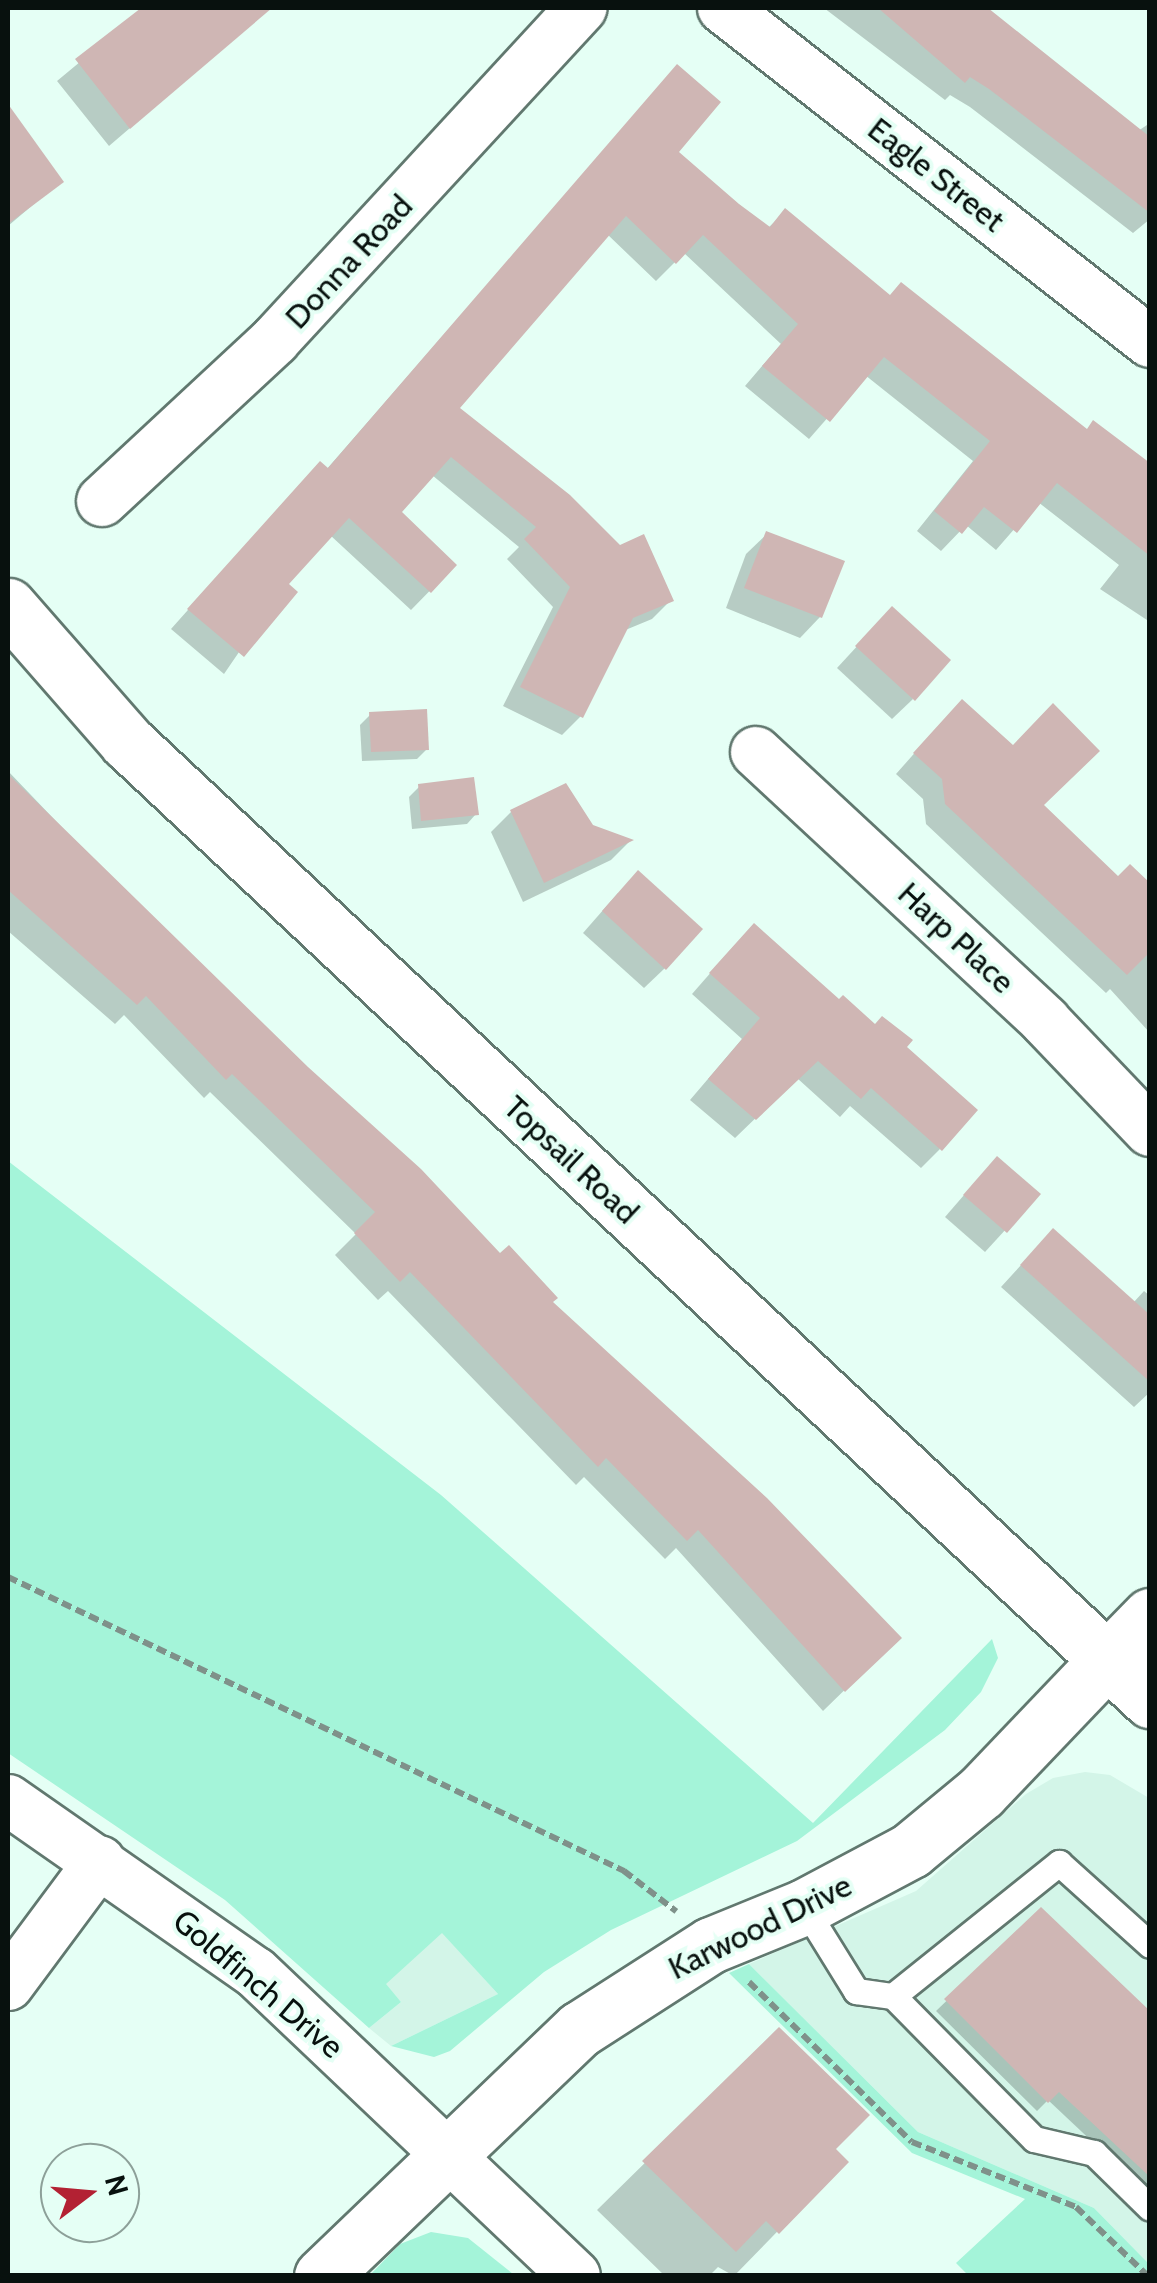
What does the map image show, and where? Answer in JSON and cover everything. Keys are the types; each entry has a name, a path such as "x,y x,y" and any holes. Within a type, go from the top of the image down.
{"main road":[{"name":"Topsail Road","path":"8,606 127,742 1150,1700"},
{"name":"Karwood Drive","path":"322,2276 446,2151 580,2029 711,1944 804,1907 870,1874 945,1825 1150,1616"}],"street":[{"name":"Donna Road","path":"102,501 275,340 580,8"},
{"name":"Eagle Street","path":"723,8 1150,342"},
{"name":"Harp Place","path":"756,752 1046,1022 1150,1131"},
{"name":"Goldfinch Drive","path":"8,1800 255,1972 575,2276"},
{"path":"8,1985 100,1862"}],"lane":[{"path":"893,1996 1059,1863 1150,1945"},
{"path":"804,1907 856,1991 893,1996 1034,2139 1094,2153 1150,2208"}],"path":[{"path":"8,1577 624,1871 711,1944 912,2142 1076,2207 1148,2276"}],"shaded area":[{"path":"1085,1772 1110,1775 1149,1798 1149,2264 1094,2208 918,2132 749,1964 916,1891 1026,1794 1053,1778"},
{"path":"442,1932 498,1994 391,2046 369,2028 401,2002 385,1984"}],"green space":[{"path":"8,1161 441,1495 813,1823 992,1639 998,1658 981,1692 945,1730 797,1841 611,1930 544,1972 450,2051 434,2057 391,2046 498,1994 442,1933 386,1984 401,2002 369,2028 225,1900 8,1753"},
{"path":"749,1964 918,2132 1094,2208 1149,2264 1149,2275 968,2275 956,2263 1025,2199 912,2153 729,1973"},
{"path":"431,2232 468,2238 513,2274 370,2275 400,2244"}],"building":[{"path":"141,8 272,8 130,129 75,59"},
{"path":"878,8 988,8 1150,137 1150,213 989,89 970,77 965,83"},
{"path":"677,64 721,102 679,152 739,204 770,227 785,208 890,295 901,282 1087,429 1093,420 1150,463 1150,556 1057,483 1017,533 984,507 962,534 934,511 990,441 884,357 830,422 762,366 798,324 703,235 676,264 626,216 460,408 570,495 620,545 644,534 674,601 633,618 583,718 520,687 570,587 524,539 536,527 451,457 402,512 457,565 431,593 349,518 289,584 298,592 244,657 187,609 320,461 328,468"},
{"path":"8,104 64,182 8,224"},
{"path":"766,531 845,561 822,618 744,588"},
{"path":"892,606 951,660 915,701 855,646"},
{"path":"962,699 1013,745 1053,703 1100,751 1044,805 1118,876 1130,864 1150,883 1150,952 1127,975 945,804 942,779 913,753"},
{"path":"427,709 429,750 371,752 369,712"},
{"path":"8,774 308,1067 421,1169 500,1253 509,1245 558,1298 553,1302 767,1498 902,1638 845,1692 698,1530 687,1541 606,1458 598,1467 410,1272 400,1282 354,1233 375,1212 232,1074 226,1080 146,996 137,1005 8,890"},
{"path":"474,777 479,815 421,821 418,784"},
{"path":"566,783 593,825 634,840 544,883 510,810"},
{"path":"638,870 703,929 666,970 602,911"},
{"path":"754,923 839,999 843,995 875,1024 882,1016 913,1040 907,1047 978,1110 942,1151 871,1088 861,1099 818,1061 756,1120 708,1079 760,1018 709,973"},
{"path":"997,1156 1041,1194 1007,1233 963,1195"},
{"path":"1053,1228 1150,1315 1150,1382 1020,1265"},
{"path":"1041,1907 1150,2011 1150,2177 1059,2092 1048,2103 944,1999"},
{"path":"779,2027 870,2115 836,2149 849,2162 779,2234 766,2221 736,2252 642,2161"}]}
